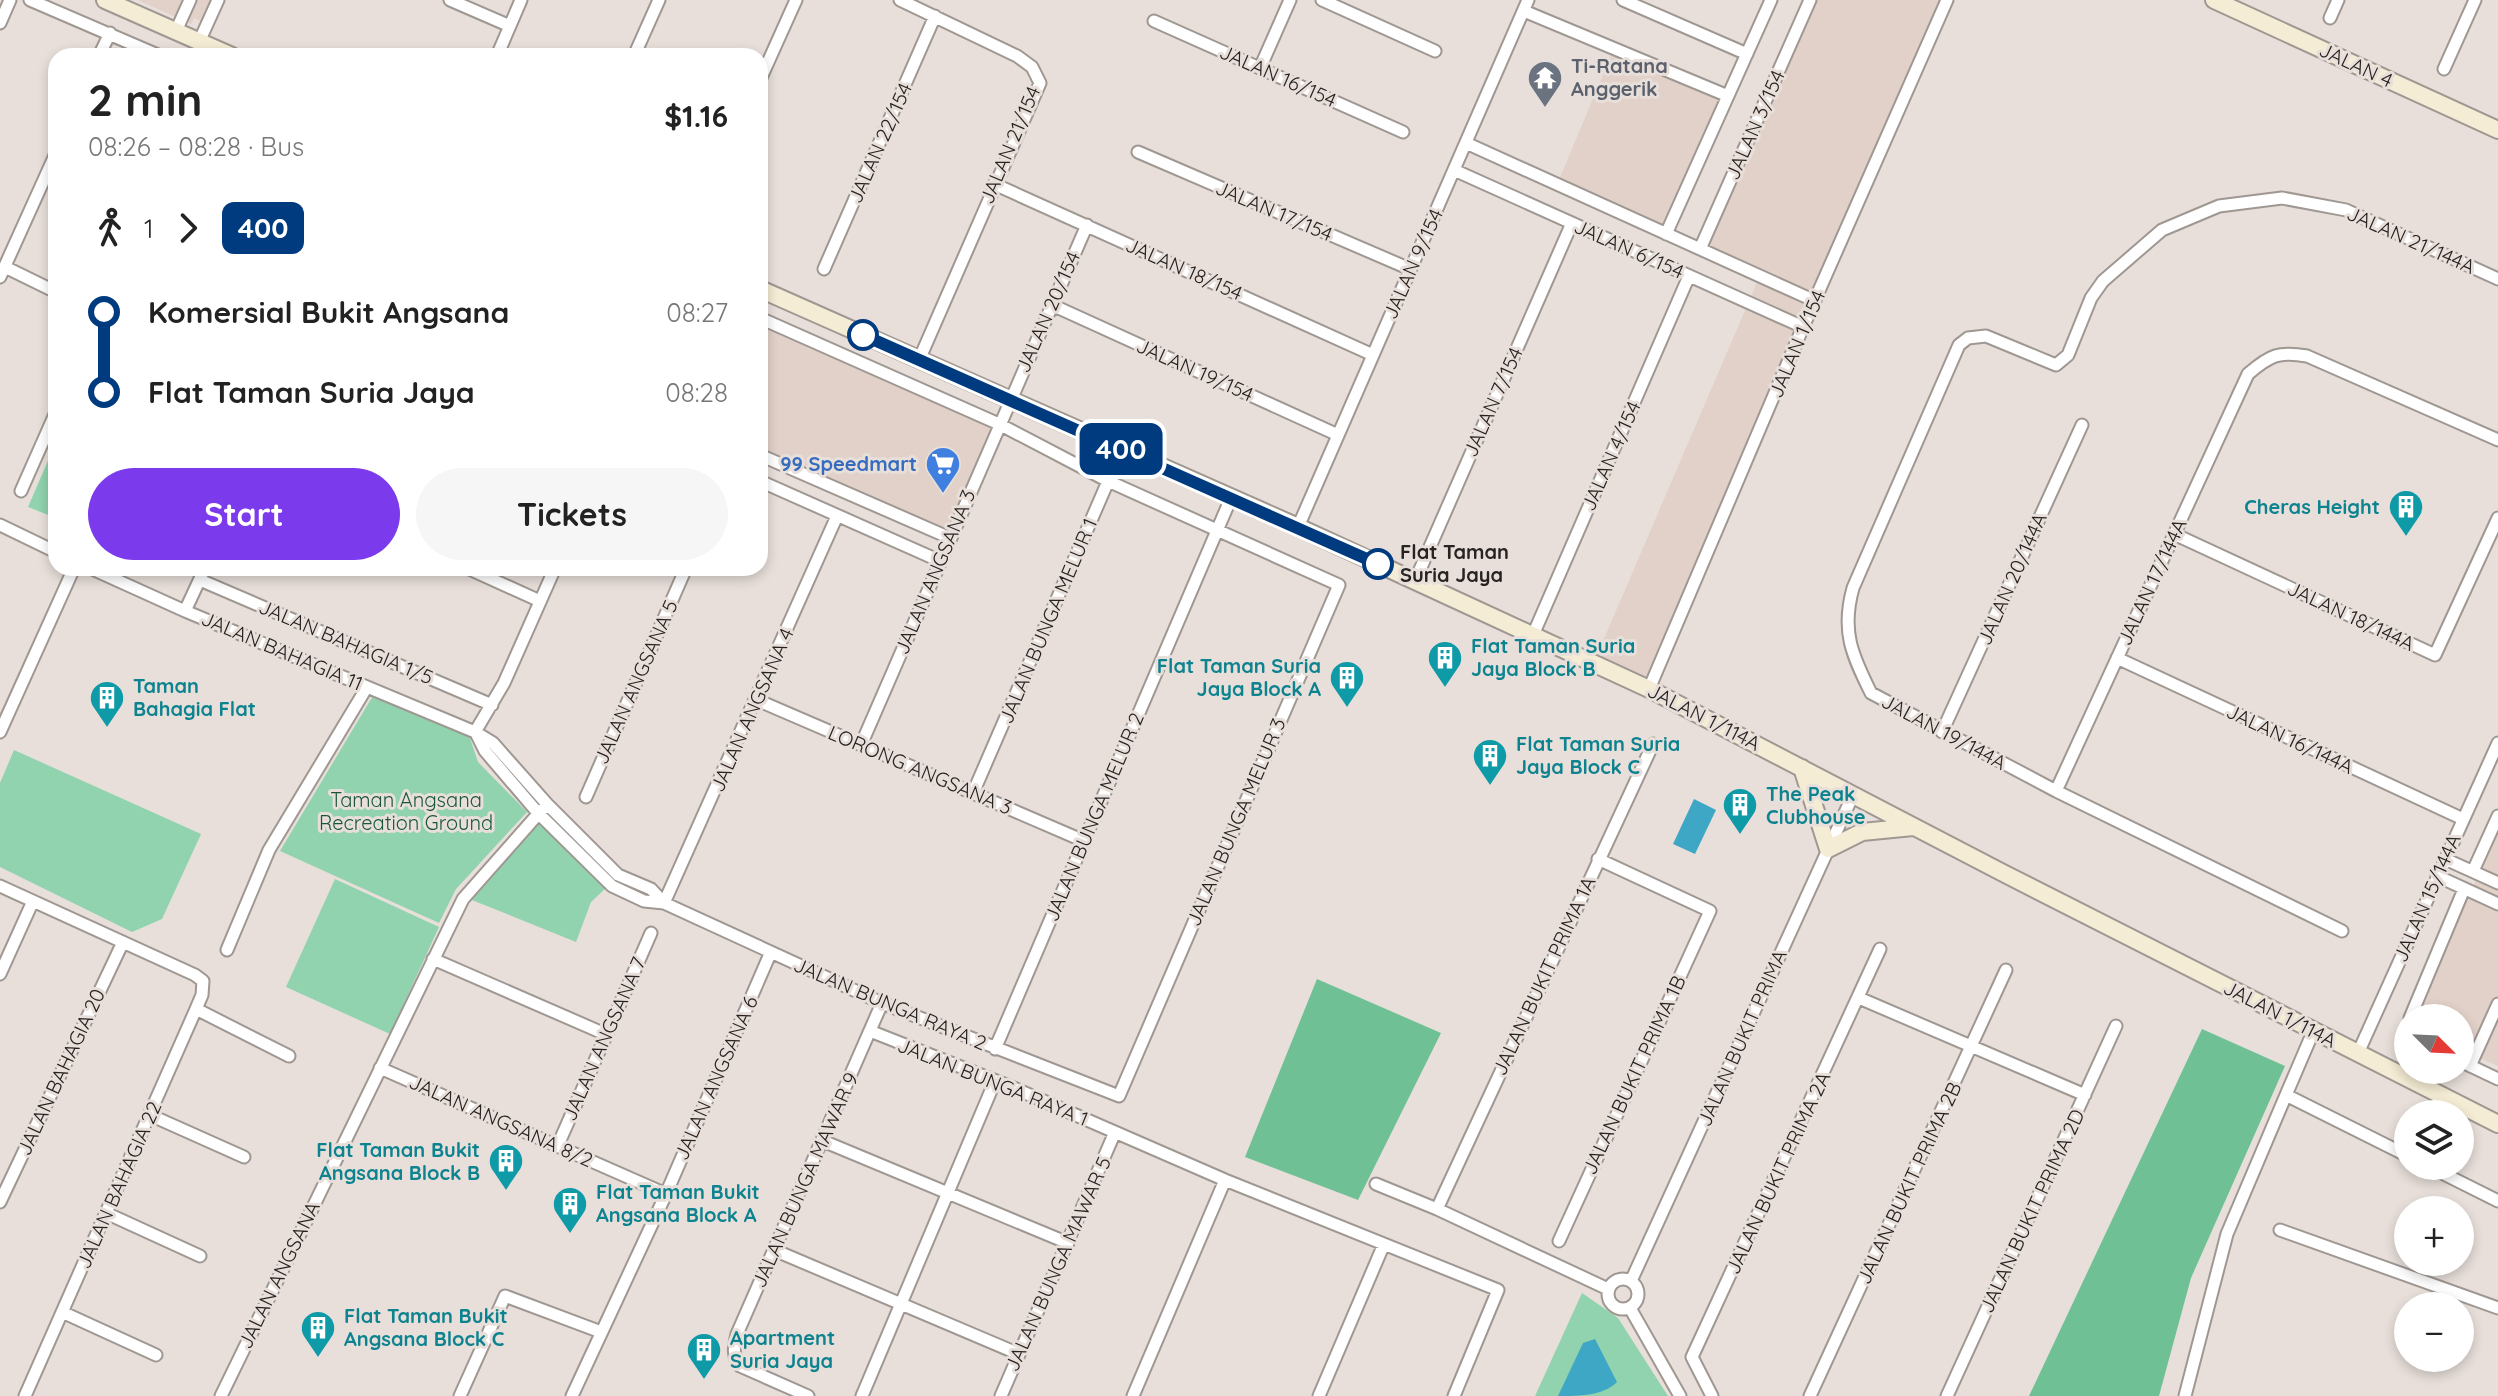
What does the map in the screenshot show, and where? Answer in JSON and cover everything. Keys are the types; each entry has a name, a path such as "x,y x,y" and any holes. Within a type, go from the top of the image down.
{"street":[{"path":"0,23 10,0"},
{"path":"30,0 143,48"},
{"path":"105,0 213,48"},
{"path":"176,31 190,0"},
{"path":"199,42 218,0"},
{"path":"450,0 510,26"},
{"path":"500,48 521,0"},
{"path":"638,48 659,0"},
{"path":"768,62 796,0"},
{"name":"JALAN 21/154","path":"900,0 1017,56 1032,67 1040,83 919,360"},
{"path":"1260,68 1273,28 1290,0"},
{"path":"1322,0 1435,51"},
{"path":"1623,0 1747,54"},
{"name":"JALAN 3/154","path":"1666,234 1771,0"},
{"name":"JALAN 3/154","path":"1700,249 1810,0"},
{"name":"JALAN 1/154","path":"1649,689 1947,0"},
{"name":"JALAN 4","path":"2214,0 2498,130"},
{"path":"2330,18 2338,0"},
{"path":"2444,69 2475,0"},
{"path":"1526,6 1728,96"},
{"name":"JALAN 9/154","path":"1298,527 1526,6"},
{"name":"JALAN 22/154","path":"824,269 935,16"},
{"name":"JALAN 16/154","path":"1154,21 1403,132"},
{"path":"103,48 110,33"},
{"path":"1466,143 1815,301"},
{"name":"JALAN 17/154","path":"1138,152 1410,269"},
{"name":"JALAN 6/154","path":"1454,170 1803,327"},
{"path":"48,171 2,272 48,289"},
{"name":"JALAN 18/154","path":"994,184 1373,355"},
{"name":"JALAN 21/144A","path":"1952,356 1968,338 1986,336 2056,365 2068,355 2091,298 2103,281 2162,230 2219,206 2282,198 2346,210 2498,279"},
{"name":"JALAN 7/154","path":"1415,581 1572,223"},
{"name":"JALAN 20/154","path":"1010,400 1087,225"},
{"name":"JALAN 4/154","path":"1533,635 1689,276"},
{"name":"JALAN 1/114A","path":"768,293 1298,527 1649,689 2313,1032 2498,1124"},
{"name":"JALAN 19/154","path":"1052,305 1338,435"},
{"name":"JALAN BUNGA MELUR 3","path":"768,322 999,424 1108,481 1339,585 1119,1096"},
{"name":"JALAN 17/144A","path":"2056,791 2248,374 2266,359 2285,352 2307,356 2498,440"},
{"name":"JALAN 19/144A","path":"1952,356 1853,588 1848,608 1846,628 1855,662 1871,693 2056,791 2342,931"},
{"name":"JALAN ANGSANA 3","path":"861,745 1010,400"},
{"name":"JALAN 20/144A","path":"1942,732 2082,425"},
{"path":"21,491 48,430"},
{"name":"JALAN BUNGA MELUR 1","path":"973,793 1122,449"},
{"path":"768,458 950,538"},
{"path":"768,485 940,561"},
{"name":"JALAN BUNGA MELUR 2","path":"995,1049 1231,498"},
{"name":"JALAN ANGSANA 4","path":"664,903 837,516"},
{"name":"JALAN 18/144A","path":"2174,534 2435,655 2498,518"},
{"path":"0,525 48,548"},
{"path":"0,732 70,576"},
{"name":"JALAN BAHAGIA 11","path":"108,576 475,732"},
{"path":"185,611 201,576"},
{"name":"JALAN BAHAGIA 1/5","path":"206,576 492,705"},
{"path":"485,576 540,601"},
{"path":"475,732 492,705 551,576"},
{"name":"JALAN ANGSANA 5","path":"586,797 683,576"},
{"name":"JALAN 16/144A","path":"2117,658 2463,819"},
{"path":"227,950 269,850 367,687"},
{"name":"LORONG ANGSANA 3","path":"757,700 1084,841"},
{"name":"JALAN BUNGA RAYA 2","path":"475,732 485,751 538,813 612,886 644,901 664,903 882,1003 1119,1096"},
{"name":"JALAN BUNGA RAYA 2","path":"475,732 493,743 547,804 618,875 651,889 664,903"},
{"name":"JALAN 15/144A","path":"2358,1053 2498,743"},
{"name":"JALAN BUKIT PRIMA 1A","path":"1437,1209 1653,744"},
{"path":"1802,768 1828,849 1862,832 1914,826"},
{"name":"JALAN BUKIT PRIMA","path":"1631,1281 1853,795"},
{"name":"JALAN ANGSANA","path":"221,1396 463,899 547,804"},
{"name":"JALAN 15/144A","path":"2473,871 2498,816"},
{"name":"JALAN BUKIT PRIMA 1B","path":"1559,1241 1710,911 1598,859"},
{"path":"2445,859 2498,883"},
{"path":"2437,876 2498,904"},
{"path":"0,886 123,942"},
{"name":"JALAN 15/144A","path":"2415,1004 2464,889"},
{"path":"0,974 33,901"},
{"name":"JALAN ANGSANA 7","path":"558,1145 651,933"},
{"name":"JALAN BAHAGIA 22","path":"25,1396 202,995 203,981 195,975 123,942"},
{"name":"JALAN BAHAGIA 20","path":"0,1202 123,942"},
{"name":"JALAN BUKIT PRIMA 2A","path":"1712,1396 1692,1357 1880,949"},
{"name":"JALAN ANGSANA 6","path":"572,1396 666,1194 770,954"},
{"path":"433,959 605,1034"},
{"name":"JALAN BUKIT PRIMA 2B","path":"1810,1396 2006,970"},
{"path":"1859,998 2085,1095"},
{"name":"JALAN BUNGA MAWAR 9","path":"787,1392 740,1366 734,1349 737,1334 882,1003"},
{"path":"2474,1048 2498,1004"},
{"path":"196,1009 289,1056"},
{"name":"JALAN BUKIT PRIMA 2D","path":"1947,1396 2116,1026"},
{"name":"JALAN BUNGA RAYA 1","path":"870,1031 1115,1132"},
{"path":"2185,1396 2227,1234 2313,1032"},
{"name":"JALAN ANGSANA 8/2","path":"380,1068 666,1194"},
{"path":"2474,1068 2498,1079"},
{"path":"862,1396 995,1081"},
{"path":"2286,1095 2394,1149"},
{"path":"150,1115 244,1157"},
{"path":"1115,1132 1225,1180 1498,1290 1454,1396"},
{"name":"JALAN BUNGA MAWAR 5","path":"1001,1396 1115,1132"},
{"path":"823,1141 1068,1243"},
{"path":"1133,1396 1225,1180"},
{"path":"2456,1180 2498,1201"},
{"path":"1376,1184 1608,1289"},
{"path":"106,1213 200,1256"},
{"path":"2280,1230 2498,1308"},
{"path":"1319,1396 1384,1244"},
{"path":"774,1250 1019,1354"},
{"path":"1620,1279 1631,1281 1638,1294 1630,1308 1620,1310 1610,1304 1608,1289 1620,1279"},
{"path":"460,1396 505,1296 510,1295 601,1332"},
{"path":"1630,1308 1680,1396"},
{"path":"62,1312 156,1355"},
{"path":"787,1392 808,1396"}],"shaded area":[{"path":"138,0 216,0 206,23 194,18 191,24"},
{"path":"1815,0 1943,0 1648,679 1597,655 1762,271 1704,246"},
{"path":"1612,53 1721,99 1664,227 1559,180"},
{"path":"768,327 992,426 947,531 768,453"},
{"path":"2498,830 2498,1066 2474,1055 2474,1004 2421,1004"}],"green space":[{"path":"48,461 48,515 28,507"},
{"name":"Taman Angsana Recreation Ground","path":"374,694 469,735 478,762 527,812 456,889 439,923 280,851"},
{"path":"14,750 201,834 162,919 132,932 0,867 0,783"},
{"path":"540,822 607,887 591,902 576,942 472,900"},
{"path":"335,879 439,927 390,1034 286,987"},
{"path":"1317,979 1441,1033 1358,1200 1245,1157"},
{"path":"2202,1029 2285,1066 2191,1278 2159,1396 2029,1396"},
{"path":"1582,1293 1618,1318 1668,1396 1535,1396"}],"water":[{"path":"1694,799 1716,810 1695,854 1673,844"},
{"path":"1595,1339 1617,1382 1598,1393 1558,1396 1583,1343"}],"bus line":[{"name":"400","path":"863,335 1378,564"}],"place":[{"name":"Ti-Ratana Anggerik","path":"1545,109"},
{"name":"99 Speedmart","path":"943,495"},
{"name":"Cheras Height","path":"2406,538"},
{"name":"Flat Taman Suria Jaya","path":"1378,564"},
{"name":"Flat Taman Suria Jaya Block B","path":"1445,689"},
{"name":"Flat Taman Suria Jaya Block A","path":"1347,709"},
{"name":"Taman Bahagia Flat","path":"107,729"},
{"name":"Flat Taman Suria Jaya Block C","path":"1490,787"},
{"name":"The Peak Clubhouse","path":"1740,836"},
{"name":"Flat Taman Bukit Angsana Block B","path":"506,1192"},
{"name":"Flat Taman Bukit Angsana Block A","path":"570,1235"},
{"name":"Flat Taman Bukit Angsana Block C","path":"318,1359"},
{"name":"Apartment Suria Jaya","path":"704,1381"}]}
